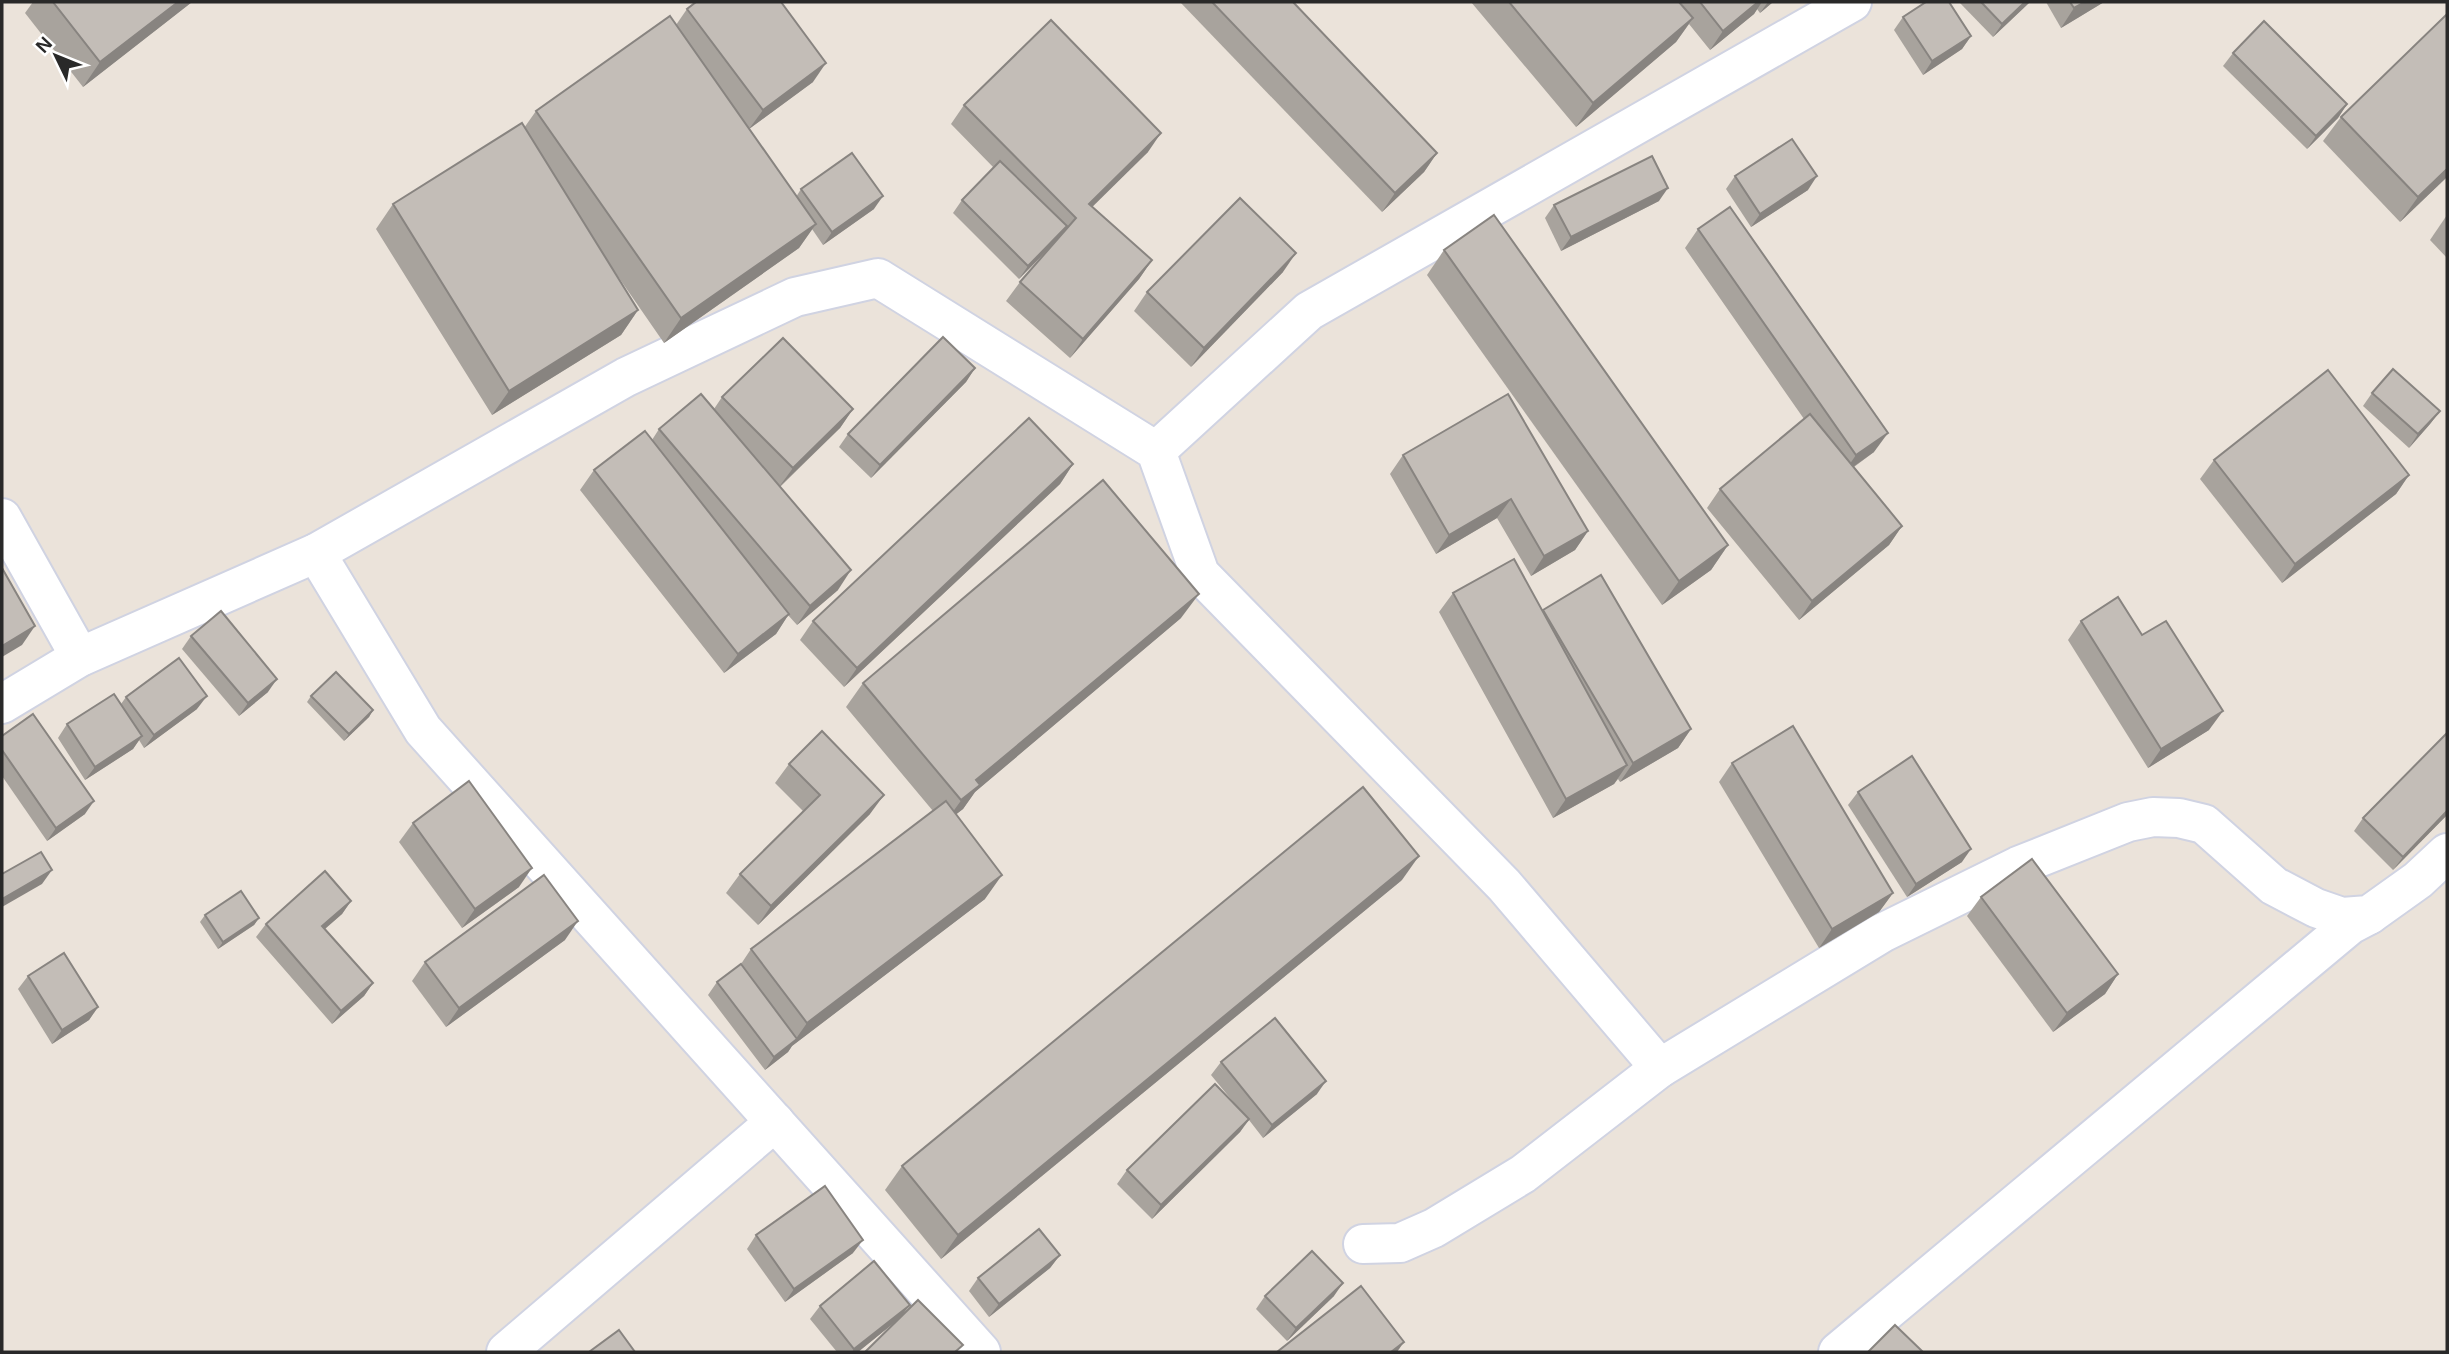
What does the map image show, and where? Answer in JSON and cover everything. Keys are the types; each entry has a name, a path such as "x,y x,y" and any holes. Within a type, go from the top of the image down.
{"street":[{"path":"1156,451 1309,311 1852,2"},
{"path":"2,704 80,657 316,553 626,377 796,297 878,278 1156,451 1200,574 1504,885 1660,1068"},
{"path":"2,518 80,657"},
{"path":"316,553 423,730 981,1352"},
{"path":"1363,1244 1400,1243 1434,1228 1523,1174 1660,1068 1882,933 2018,866 2128,822 2153,817 2179,818 2204,824 2274,886 2342,918 2369,915"},
{"path":"1838,1352 2339,934 2418,880 2447,853"},
{"path":"506,1352 775,1122"}],"building":[{"path":"53,2 178,2 100,62"},
{"path":"696,2 781,2 826,63 763,110 687,9"},
{"path":"1212,2 1293,2 1437,153 1395,193"},
{"path":"1509,2 1679,2 1693,18 1593,103"},
{"path":"1700,2 1758,2 1723,31"},
{"path":"1926,2 1949,2 1971,36 1932,61 1903,17"},
{"path":"1981,2 2025,2 2002,24"},
{"path":"2070,2 2085,2 2074,8"},
{"path":"2447,14 2447,169 2418,197 2341,117"},
{"path":"670,16 816,224 681,318 536,111"},
{"path":"1051,20 1161,133 1089,204 1152,260 1083,339 1020,282 1076,218 964,105"},
{"path":"2264,21 2347,104 2316,136 2233,53"},
{"path":"522,123 638,310 509,391 393,204"},
{"path":"1792,139 1817,176 1760,214 1735,176"},
{"path":"852,153 883,196 832,232 801,189"},
{"path":"1652,156 1668,188 1571,237 1554,205"},
{"path":"1000,161 1067,226 1028,266 962,200"},
{"path":"1240,198 1296,253 1204,348 1147,292"},
{"path":"1730,207 1888,433 1856,455 1698,229"},
{"path":"1494,215 1728,545 1679,581 1444,250"},
{"path":"943,337 975,368 880,465 848,434"},
{"path":"783,338 853,409 793,468 722,397"},
{"path":"2393,369 2440,411 2418,434 2372,393"},
{"path":"2328,370 2409,475 2295,564 2214,460"},
{"path":"701,394 851,570 810,606 659,429"},
{"path":"1508,394 1588,531 1544,556 1511,499 1449,535 1403,455"},
{"path":"1810,414 1902,526 1812,601 1720,489"},
{"path":"1029,418 1073,464 857,668 813,621"},
{"path":"645,431 789,614 738,654 594,470"},
{"path":"1103,480 1199,594 976,780 980,785 961,800 863,683"},
{"path":"1514,559 1627,765 1566,799 1453,593"},
{"path":"2,568 35,626 2,646"},
{"path":"1601,575 1691,729 1633,763 1543,610"},
{"path":"2118,597 2142,635 2166,621 2223,711 2161,749 2081,621"},
{"path":"221,611 277,679 248,703 191,636"},
{"path":"179,658 207,696 154,735 126,697"},
{"path":"336,672 373,710 349,734 311,696"},
{"path":"114,694 142,736 95,767 67,724"},
{"path":"33,714 94,801 56,828 2,750 2,736"},
{"path":"1793,726 1893,893 1832,929 1732,763"},
{"path":"822,731 884,795 771,906 740,874 820,795 789,764"},
{"path":"2447,733 2447,811 2403,857 2363,818"},
{"path":"1912,756 1971,849 1916,884 1858,792"},
{"path":"469,781 532,868 475,909 413,823"},
{"path":"1363,787 1419,856 958,1235 902,1166"},
{"path":"946,801 1002,875 807,1023 751,949"},
{"path":"41,852 52,870 2,899 2,874"},
{"path":"2032,859 2118,974 2067,1013 1981,897"},
{"path":"325,871 351,901 322,926 373,983 341,1011 266,924"},
{"path":"544,875 578,921 459,1008 425,962"},
{"path":"241,891 259,918 223,942 205,915"},
{"path":"64,953 98,1007 62,1030 28,976"},
{"path":"741,964 797,1039 774,1057 717,982"},
{"path":"1275,1018 1326,1081 1272,1125 1221,1062"},
{"path":"1215,1084 1249,1119 1161,1205 1127,1170"},
{"path":"825,1186 863,1240 794,1289 756,1235"},
{"path":"1039,1229 1060,1255 999,1304 978,1278"},
{"path":"1312,1251 1343,1283 1296,1328 1265,1296"},
{"path":"874,1261 910,1305 854,1349 820,1306"},
{"path":"1361,1286 1404,1342 1391,1352 1277,1352"},
{"path":"918,1300 963,1345 955,1352 865,1352"},
{"path":"1895,1325 1923,1352 1868,1352"},
{"path":"619,1330 635,1352 589,1352"}]}
